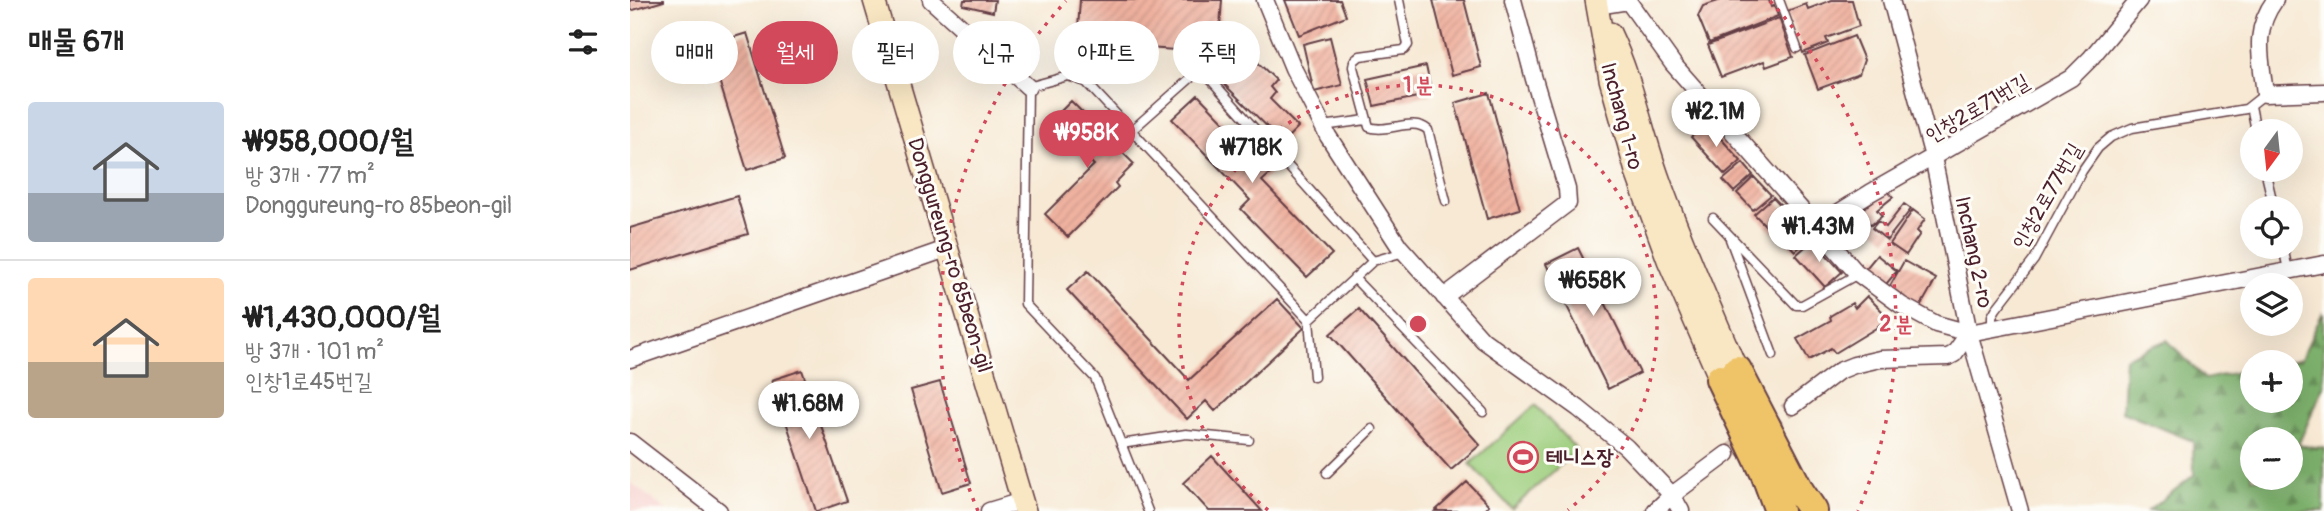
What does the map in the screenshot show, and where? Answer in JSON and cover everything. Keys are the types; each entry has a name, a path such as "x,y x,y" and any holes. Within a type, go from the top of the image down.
{"highway":[{"path":"1729,374 1779,511"},
{"path":"1729,374 1805,506"},
{"path":"1765,472 1805,506"}],"street":[{"name":"Donggureung-ro 85beon-gil","path":"874,0 1024,506"},
{"path":"931,0 1028,87"},
{"path":"1265,0 1293,68 1323,126 1405,252 1483,340 1578,408 1626,447 1672,495 1681,511"},
{"path":"1444,297 1569,203 1513,0"},
{"name":"Inchang 2-ro","path":"1891,0 1933,157 1969,333 2020,511"},
{"name":"인창2로71번길","path":"1815,228 1870,192 2071,78 2139,0"},
{"path":"2276,0 2262,20 2259,37 2264,94 2324,92"},
{"path":"1597,3 1631,1 1673,64 1858,274 1900,305 1936,324 1969,333 2324,264"},
{"name":"Inchang 1-ro","path":"1597,3 1610,79 1637,175 1668,260 1729,374"},
{"path":"630,359 949,248"},
{"path":"1793,406 1839,371 1880,359 1948,357 1954,354 1969,333"},
{"path":"630,442 719,511"},
{"path":"1655,511 1727,454"},
{"path":"989,511 1024,506"}],"lane":[{"path":"1399,0 1407,48 1360,56 1353,61 1366,120 1373,129 1414,124 1428,130 1446,201"},
{"path":"1779,0 1797,48"},
{"path":"1131,131 1193,76 1198,74 1208,78 1373,261"},
{"path":"1148,511 1095,378 1025,304 1028,87 1062,77 1086,82 1309,320 1314,377"},
{"name":"인창2로77번길","path":"1992,328 1993,313 2034,260 2082,171 2098,148 2111,137 2132,128 2241,111 2264,94"},
{"path":"2250,106 2253,119"},
{"path":"1323,126 1366,120"},
{"path":"1713,218 1792,302 1799,306 1858,274"},
{"path":"1727,233 1773,355"},
{"path":"1309,320 1373,261 1405,252"},
{"path":"2286,259 2288,270"},
{"path":"1354,278 1483,412"},
{"path":"1328,473 1372,429"},
{"path":"1121,444 1186,433 1249,440"}],"shaded area":[{"path":"630,482 667,511 630,511"}],"green space":[{"path":"2323,312 2324,386 2303,434 2303,427 2240,427 2240,490 2303,490 2303,446 2324,448 2324,511 2148,511 2194,475 2193,441 2122,412 2125,358 2167,340 2205,379 2240,372 2240,413 2303,413 2303,355"},
{"name":"테니스장","path":"1535,405 1577,450 1512,509 1470,464"}],"building":[{"path":"630,0 664,0 664,1 630,11"},
{"path":"964,0 995,0 993,12 963,5"},
{"path":"1080,0 1222,0 1220,21 1173,21 1173,50 1159,49 1159,21 1079,21"},
{"path":"1285,0 1340,0 1346,16 1299,35"},
{"path":"1433,0 1464,0 1481,67 1452,75"},
{"path":"1721,0 1769,0 1778,16 1709,43 1698,16 1703,6"},
{"path":"1832,0 1852,0 1859,26 1826,38 1828,43 1803,53 1787,11 1806,4 1808,9"},
{"path":"1779,18 1793,57 1766,67 1764,61 1721,77 1708,45"},
{"path":"747,33 752,49 752,84 763,84 785,158 747,170 720,84 738,84 738,36"},
{"path":"1854,36 1864,60 1859,74 1818,89 1805,55"},
{"path":"1330,37 1342,85 1314,92 1303,44"},
{"path":"1260,65 1276,80 1270,87 1275,93 1270,99 1298,127 1283,142 1224,84 1260,84"},
{"path":"1426,66 1432,94 1374,106 1367,79"},
{"path":"1489,93 1520,209 1487,219 1455,103"},
{"path":"1198,95 1272,172 1262,181 1332,254 1307,277 1241,209 1250,200 1172,119"},
{"path":"1071,101 1134,164 1115,183 1118,187 1068,237 1045,214 1094,165 1050,122"},
{"path":"1707,123 1741,161 1725,175 1691,137"},
{"path":"1743,163 1753,175 1734,192 1723,180"},
{"path":"1754,177 1771,195 1753,210 1737,193"},
{"path":"1887,190 1893,197 1877,210 1882,216 1871,225 1860,211"},
{"path":"737,196 748,234 630,270 630,228"},
{"path":"1773,197 1791,216 1773,233 1754,214"},
{"path":"1904,204 1911,209 1887,240 1872,228 1878,221 1886,227"},
{"path":"1913,210 1925,219 1917,231 1920,234 1906,255 1890,244"},
{"path":"1793,218 1811,237 1795,251 1778,233"},
{"path":"1813,240 1842,272 1825,287 1796,255"},
{"path":"1578,248 1640,373 1608,389 1546,264"},
{"path":"1877,255 1897,271 1882,289 1862,273"},
{"path":"1904,261 1936,279 1918,311 1886,293"},
{"path":"1088,271 1189,380 1277,299 1304,328 1215,411 1206,401 1187,419 1067,290"},
{"path":"1867,296 1888,317 1876,328 1835,353 1831,348 1809,360 1797,339 1831,320 1830,316 1852,303 1855,308"},
{"path":"1359,309 1480,445 1451,470 1330,334"},
{"path":"802,370 847,501 818,511 772,380"},
{"path":"940,382 971,483 942,492 911,390"},
{"path":"1212,456 1262,511 1209,511 1183,483"},
{"path":"1467,482 1489,505 1483,511 1435,511"}],"tunnel":[{"path":"1727,454 1793,406"}],"place":[{"name":"테니스장","path":"1523,457"}]}
